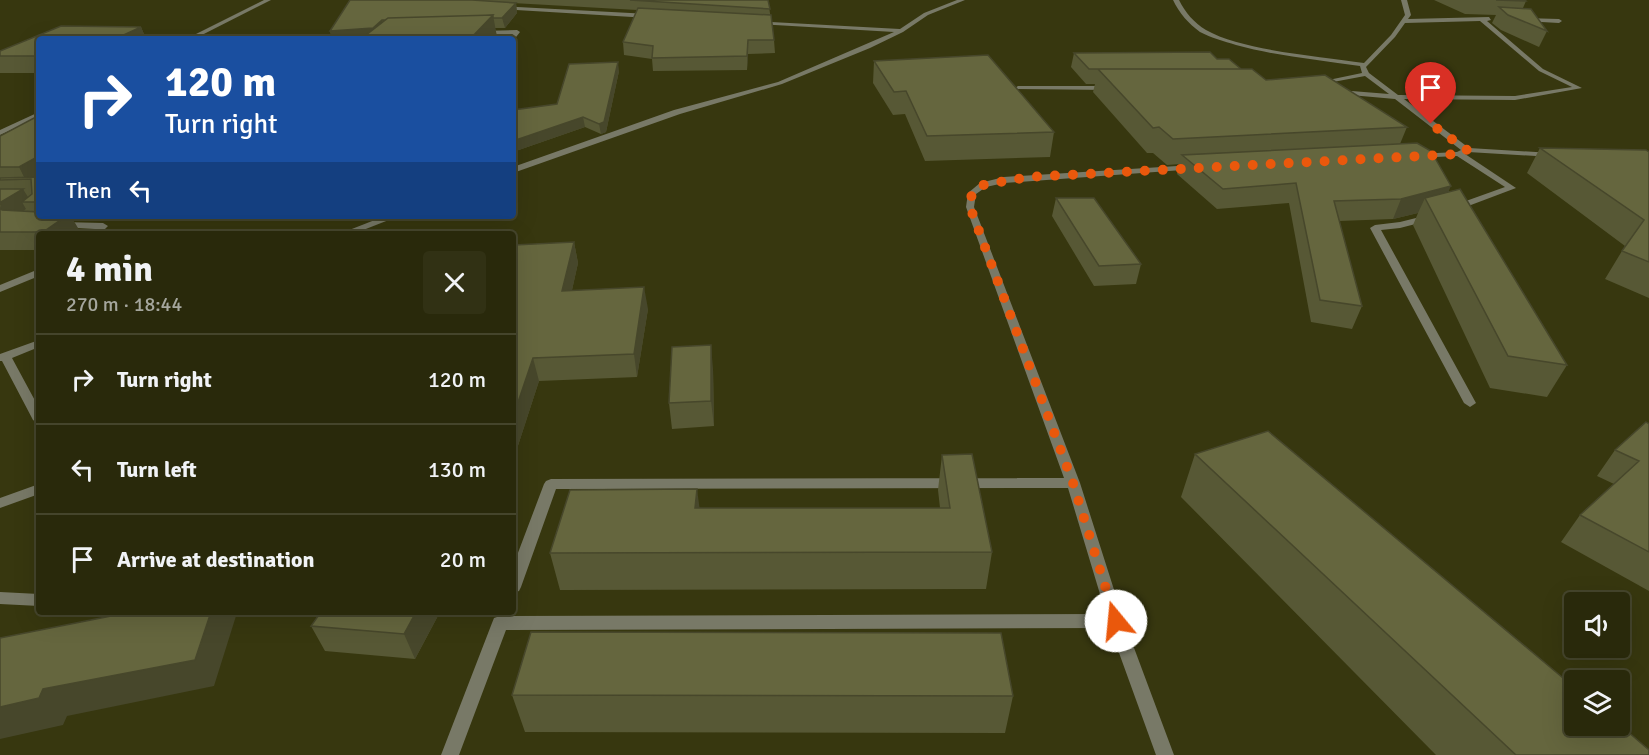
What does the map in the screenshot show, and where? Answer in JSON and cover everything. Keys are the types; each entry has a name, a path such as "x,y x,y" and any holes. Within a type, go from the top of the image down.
{"street":[{"path":"195,36 268,0"},
{"path":"516,169 677,112 780,83 901,31 926,14 962,0"},
{"path":"1176,0 1180,10 1205,32 1263,49 1365,65"},
{"path":"1404,0 1408,15 1393,36 1363,67 1365,75 1512,188 1446,212"},
{"path":"497,8 661,17"},
{"path":"1365,75 1313,87 1395,97 1515,98 1579,88 1541,70 1481,19"},
{"path":"1404,21 1492,19"},
{"path":"1514,20 1559,21"},
{"path":"754,22 901,31"},
{"path":"469,33 517,32 514,36"},
{"path":"1018,88 1125,88"},
{"path":"0,133 36,115"},
{"path":"1403,157 1463,152 1564,156"},
{"path":"1165,755 1116,621 1073,483 970,207 972,192 983,185 1004,180 1208,166"},
{"path":"1436,216 1400,225 1375,228 1470,403"},
{"path":"352,231 386,219"},
{"path":"48,224 104,226 98,231"},
{"path":"0,289 36,273"},
{"path":"36,344 2,357 36,415"},
{"path":"516,579 551,484 1073,483"},
{"path":"0,503 36,490"},
{"path":"0,598 36,600"},
{"path":"450,755 502,618 1116,621"}],"building":[{"path":"350,0 472,0 516,3 502,18 493,18 493,15 388,18 373,28 330,31"},
{"path":"630,0 768,0 770,9"},
{"path":"1499,7 1531,9 1547,31 1508,15"},
{"path":"638,8 771,15 774,40 748,40 747,56 652,58 653,46 623,42"},
{"path":"493,15 473,36 365,36 388,18"},
{"path":"61,26 141,27 122,36 37,36"},
{"path":"36,36 36,56 0,56 0,51"},
{"path":"1210,52 1217,59 1229,59 1241,69 1089,69 1074,53"},
{"path":"988,55 1054,132 927,136 906,91 894,92 874,61"},
{"path":"618,62 604,122 599,124 583,117 516,140 516,110 557,104 569,64"},
{"path":"1098,69 1252,69 1266,80 1325,75 1407,127 1173,139 1159,127 1153,128"},
{"path":"36,118 36,158 19,167 0,167 0,136"},
{"path":"1417,143 1431,151 1451,186 1401,199 1334,201 1362,306 1320,300 1296,183 1223,189 1182,155"},
{"path":"1540,148 1646,150 1649,152 1649,262 1622,251 1644,220"},
{"path":"36,177 36,202 22,202 32,194 31,179 0,180 0,178"},
{"path":"0,189 23,189 1,202 0,205"},
{"path":"1460,189 1567,365 1508,356 1425,198"},
{"path":"1056,198 1094,198 1141,264 1099,266"},
{"path":"0,208 36,212 36,219 62,219 44,231 0,232"},
{"path":"574,242 562,291 644,287 634,354 533,358 516,408 516,245"},
{"path":"711,345 711,401 669,403 672,347"},
{"path":"1646,422 1649,424 1649,552 1580,515 1639,461 1615,450"},
{"path":"1268,431 1564,679 1564,736 1630,736 1630,734 1649,750 1649,755 1516,755 1195,454"},
{"path":"972,454 992,552 550,553 570,490 697,489 695,508 950,508 942,455"},
{"path":"116,615 210,615 195,660 43,689 39,698 0,707 0,638"},
{"path":"319,615 414,615 404,634 311,626"},
{"path":"531,632 1001,633 1013,696 512,695"}],"route":[{"path":"1116,621 1073,483 970,207 972,192 983,185 1029,177 1459,154 1467,150 1431,124"}]}
